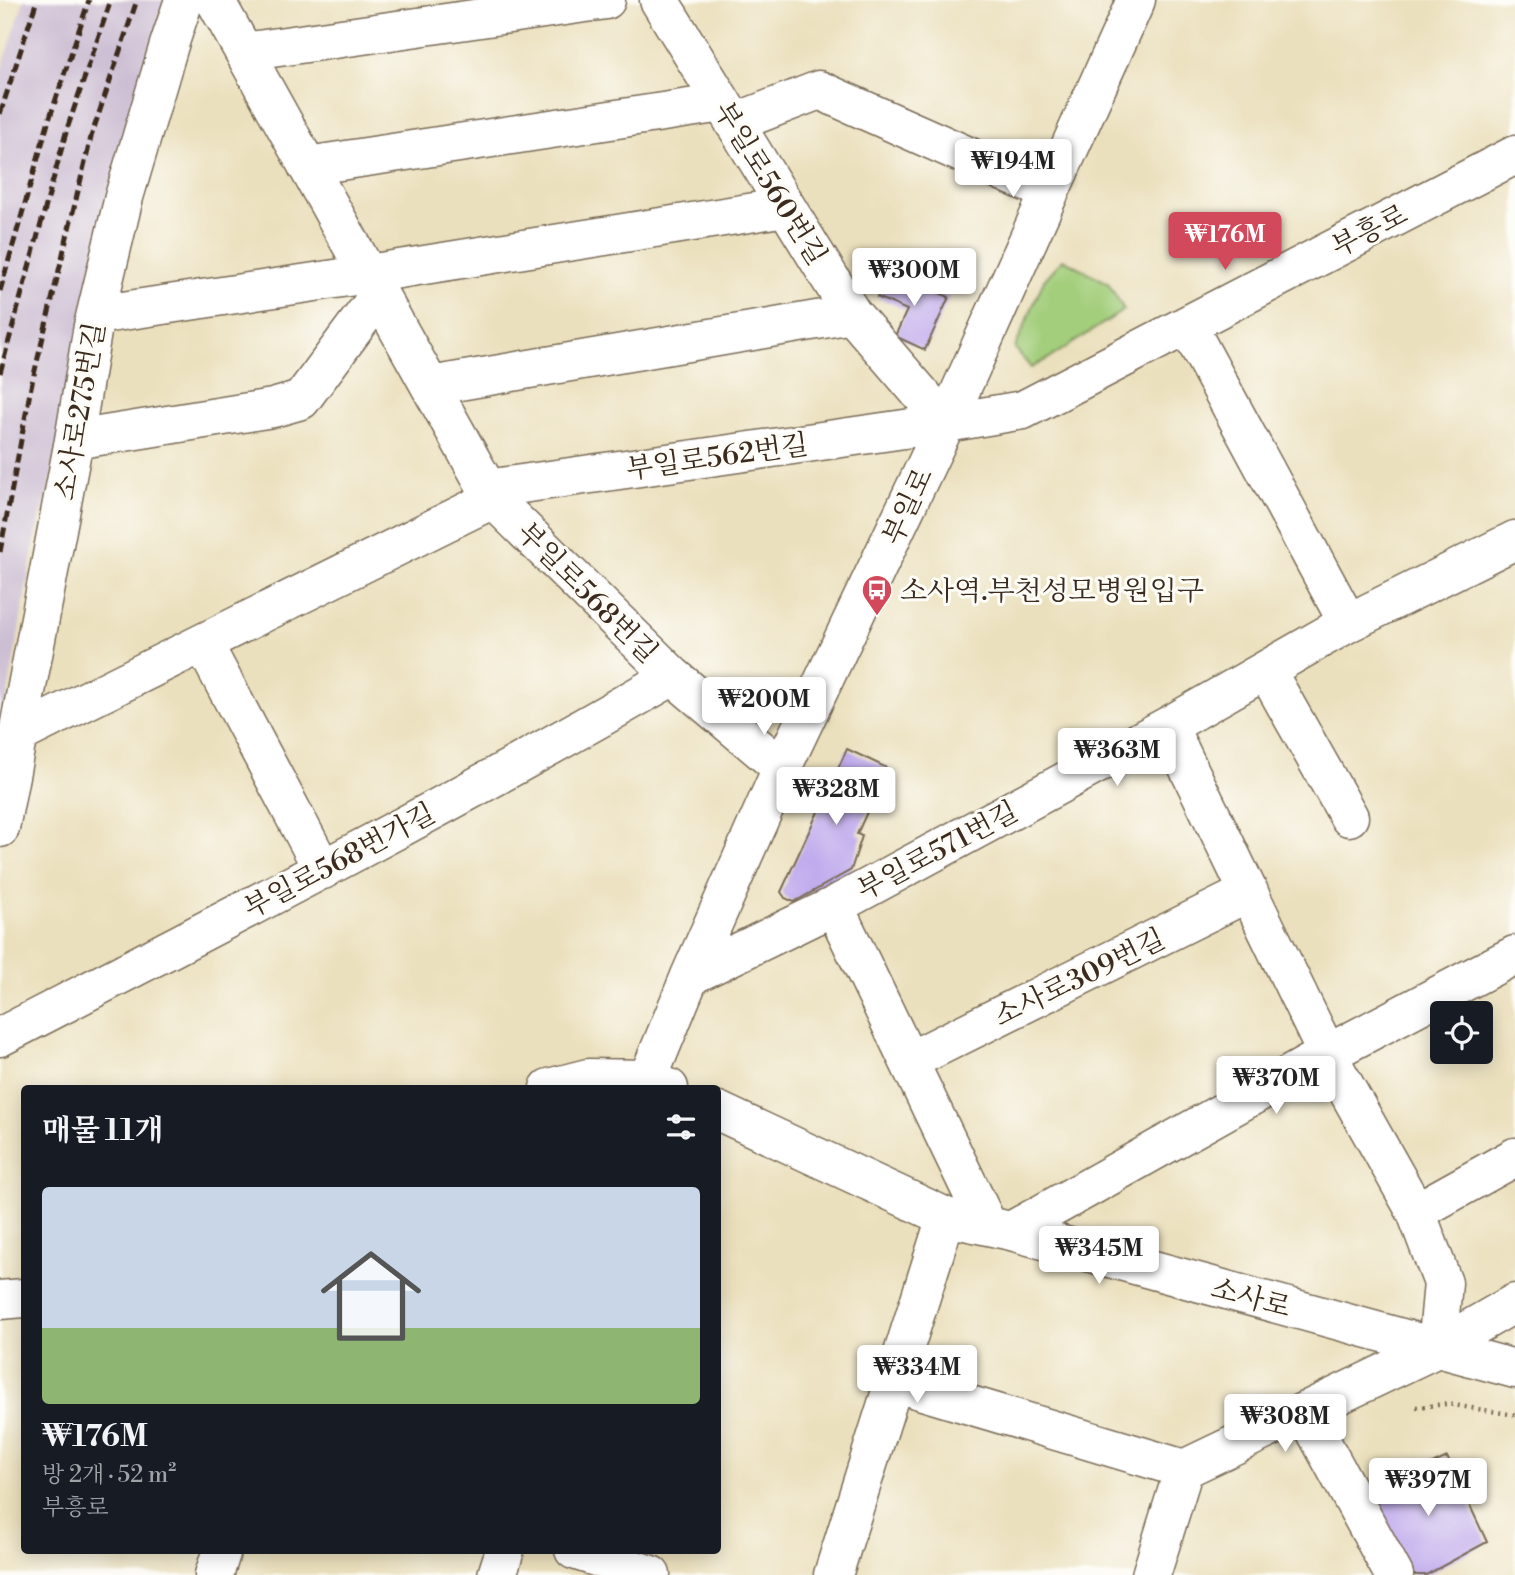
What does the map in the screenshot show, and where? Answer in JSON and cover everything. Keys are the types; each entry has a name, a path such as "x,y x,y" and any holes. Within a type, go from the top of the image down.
{"street":[{"name":"소사로275번길","path":"0,828 96,315 124,197 184,0"},
{"name":"부일로568번길","path":"215,0 490,494 673,676 782,768"},
{"path":"244,52 606,0"},
{"name":"부일로560번길","path":"659,0 852,314 946,424"},
{"name":"부일로","path":"653,1085 690,976 782,768 946,424 1136,0"},
{"path":"307,166 728,113 820,90 1049,192"},
{"name":"부흥로","path":"946,424 1023,410 1515,155"},
{"path":"96,315 374,285 786,206"},
{"path":"74,440 273,408 301,400 374,285"},
{"path":"430,386 852,314"},
{"path":"1186,325 1348,623"},
{"name":"부일로562번길","path":"19,734 203,643 490,494 946,424"},
{"name":"부일로571번길","path":"690,976 834,906 1168,726 1348,623 1515,540"},
{"path":"203,643 323,870"},
{"path":"1266,670 1349,817"},
{"name":"부일로568번가길","path":"0,1037 323,870 567,738 673,676"},
{"path":"1168,726 1327,1054 1416,1212 1443,1283 1437,1348"},
{"name":"소사로309번길","path":"909,1061 1249,892"},
{"path":"834,906 909,1061 999,1228 1515,954"},
{"path":"561,1085 588,1078 653,1085"},
{"name":"소사로","path":"721,1112 946,1217 999,1228 1515,1369"},
{"path":"1416,1212 1515,1157"},
{"path":"833,1575 946,1217"},
{"path":"0,1300 21,1298"},
{"path":"893,1382 1184,1469 1437,1348 1515,1303"},
{"path":"1305,1412 1394,1575"},
{"path":"1150,1575 1184,1469"},
{"path":"214,1575 221,1554"},
{"path":"497,1575 504,1554"},
{"path":"586,1554 652,1575"}],"path":[{"path":"1416,1407 1447,1404 1515,1415"}],"shaded area":[{"path":"24,0 178,0 34,544 0,740 0,75"}],"green space":[{"path":"1063,259 1108,283 1124,310 1031,368 1015,348 1044,280"}],"building":[{"path":"887,271 949,297 925,350 895,336 907,310 877,297"},
{"path":"847,749 887,768 857,834 862,836 851,870 794,902 785,898 781,892"},
{"path":"1447,1457 1487,1542 1426,1575 1412,1575 1365,1495"}],"railway":[{"path":"0,114 37,0"},
{"path":"0,291 48,123 89,0"},
{"path":"0,373 67,129 111,0"},
{"path":"0,552 31,387 91,137 137,0"}],"place":[{"name":"소사역.부천성모병원입구","path":"877,617"}]}
